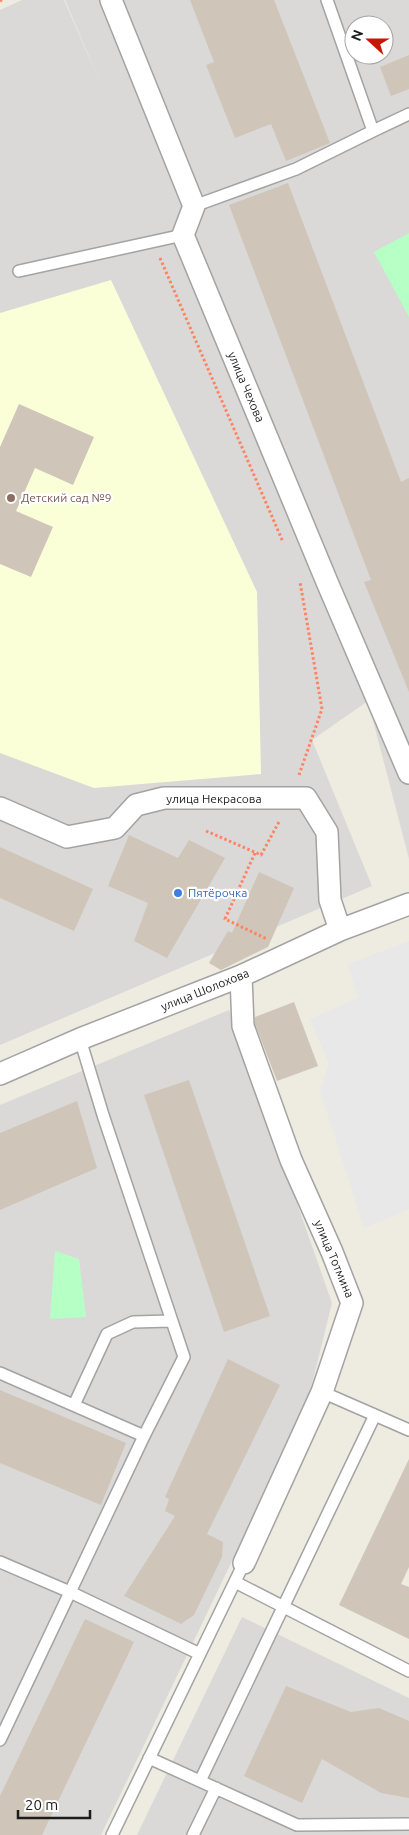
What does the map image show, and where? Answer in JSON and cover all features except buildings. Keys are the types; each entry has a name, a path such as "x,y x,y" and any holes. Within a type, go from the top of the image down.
{"street":[{"path":"110,0 194,206 183,235"},
{"name":"улица Чехова","path":"183,235 327,582 409,772"},
{"name":"улица Некрасова","path":"0,808 67,837 115,828 136,805 164,798 306,798 327,832 330,900 340,930"},
{"name":"улица Шолохова","path":"0,1074 80,1038 241,976 340,930 409,904"},
{"name":"улица Тотмина","path":"240,1573 322,1392 352,1303 332,1252 291,1160 243,1026 241,976"}],"lane":[{"path":"327,0 373,131"},
{"path":"194,206 296,169 409,114"},
{"path":"19,271 183,235"},
{"path":"0,1740 144,1436 184,1357 103,1115 80,1038"},
{"path":"74,1405 107,1334 133,1322 171,1321"},
{"path":"0,1373 144,1436"},
{"path":"322,1392 409,1430"},
{"path":"200,1781 375,1415"},
{"path":"0,1562 70,1592 200,1654"},
{"path":"112,1835 240,1573 284,1607 409,1671"},
{"path":"149,1758 297,1825 371,1830 409,1824"},
{"path":"193,1835 216,1788"}],"path":[{"path":"153,242 284,544"},
{"path":"206,831 261,856 291,798 322,709 300,581"},
{"path":"255,853 225,919 270,940"}],"shaded area":[{"path":"22,0 64,0 103,89 65,0 409,0 409,859 368,701 312,740 372,886 0,1045 0,10"},
{"path":"111,280 257,592 261,774 94,788 0,753 0,313"},
{"path":"409,941 409,1209 364,1228 320,1090 329,1064 310,1019 358,998 348,964"},
{"path":"229,1010 332,1303 307,1404 101,1835 0,1835 0,1105"},
{"path":"242,1617 409,1698 409,1835 137,1835"}],"green space":[{"path":"409,233 409,317 374,252"},
{"path":"55,1251 79,1259 86,1317 50,1319"}],"place":[{"name":"Детский сад №9","path":"11,498"},
{"name":"Пятёрочка","path":"178,893"}]}
